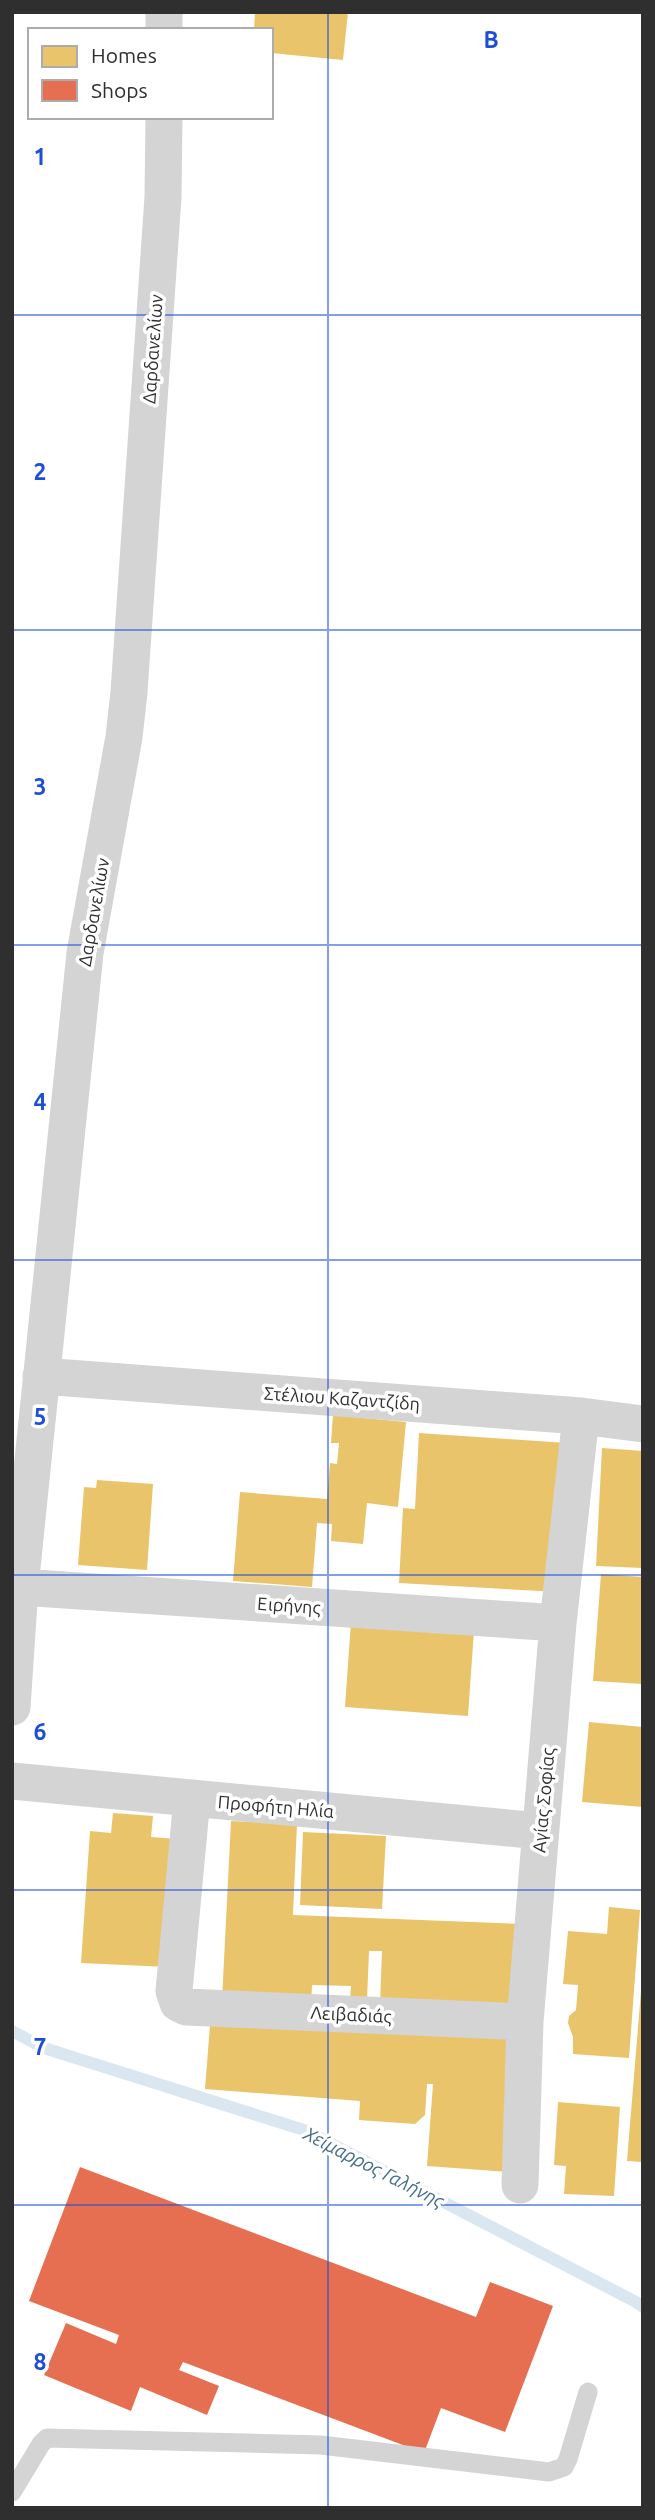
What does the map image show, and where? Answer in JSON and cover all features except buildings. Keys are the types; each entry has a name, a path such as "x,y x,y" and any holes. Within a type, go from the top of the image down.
{"street":[{"name":"Δαρδανελίων","path":"12,1707 20,1587 85,953 124,737 129,692 163,197 164,119"},
{"name":"Στέλιου Καζαντζίδη","path":"41,1376 581,1416 643,1424"},
{"name":"Αγίας Σοφίας","path":"520,2185 525,2022 540,1831 558,1623 581,1416"},
{"name":"Ειρήνης","path":"20,1587 558,1623"},
{"name":"Προφήτη Ηλία","path":"12,1781 540,1831"},
{"name":"Λειβαδιάς","path":"192,1798 174,1991 178,2003 186,2007 525,2022"}],"lane":[{"path":"12,2492 47,2438 321,2445 549,2472 564,2467 568,2459 588,2392"}],"waterway":[{"name":"Χείμαρρος Γαλήνης","path":"12,2031 44,2048 307,2131 643,2307"}]}
